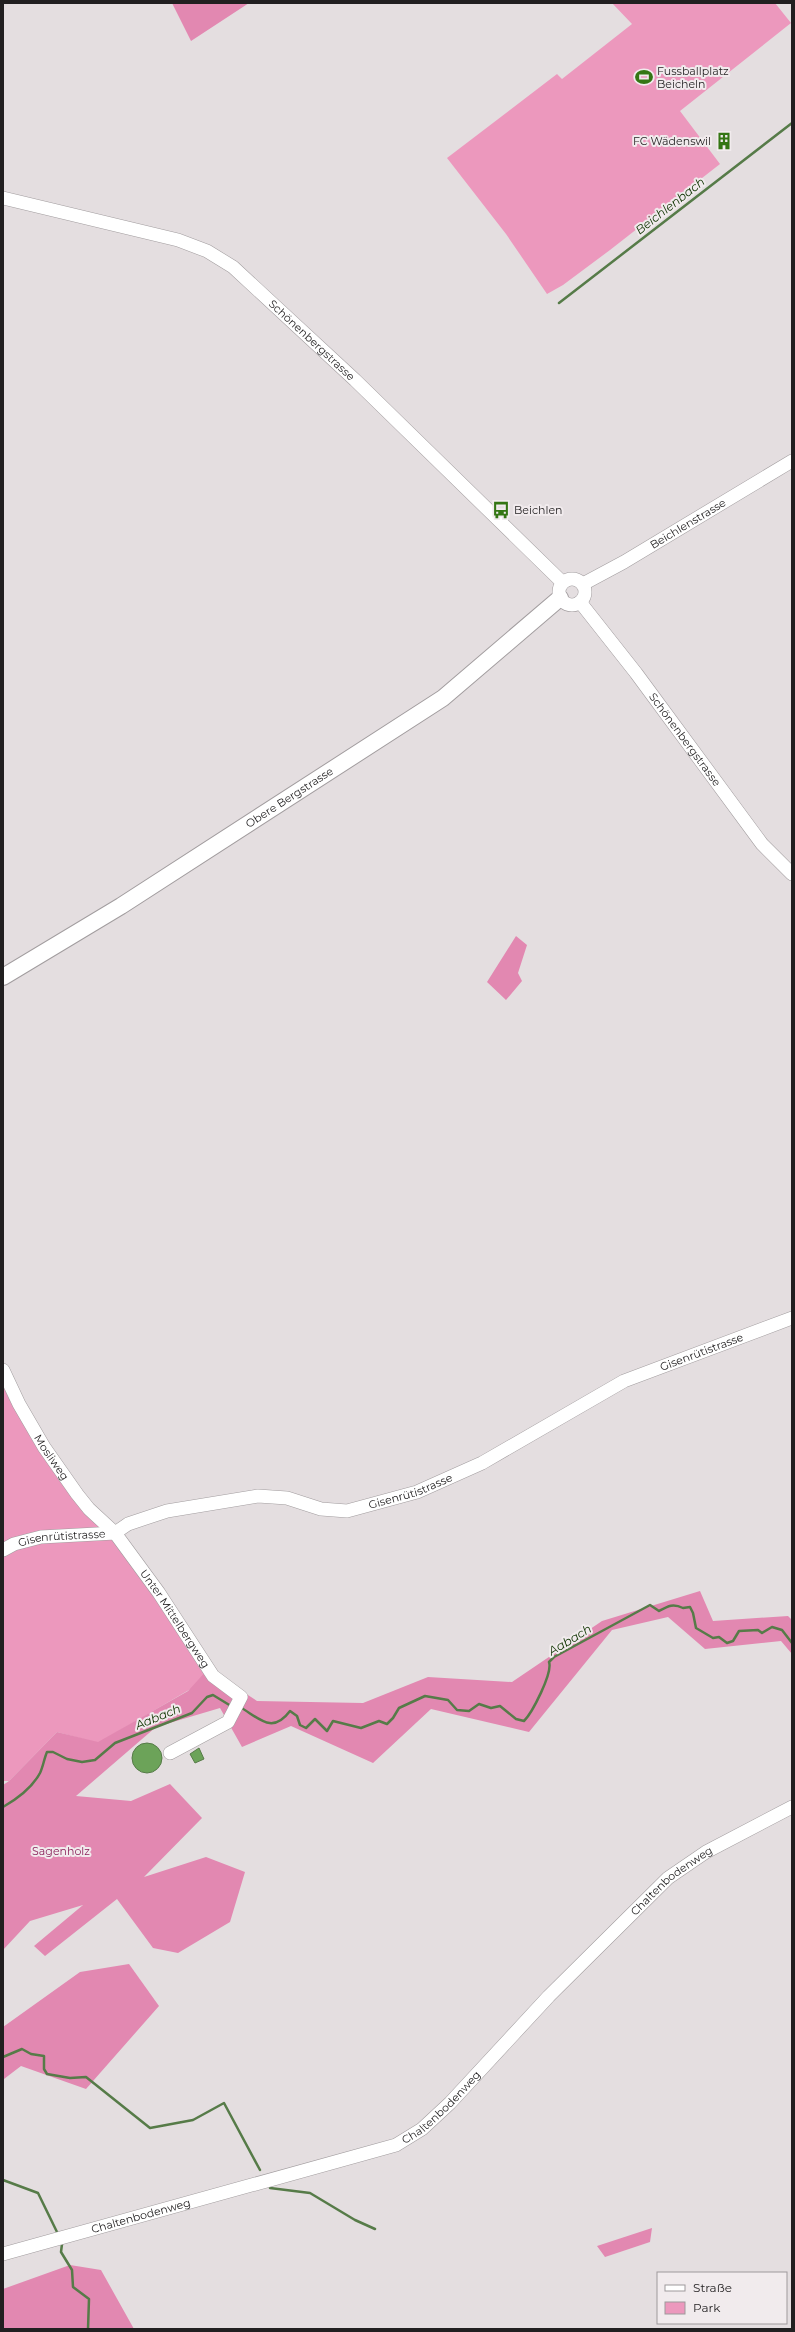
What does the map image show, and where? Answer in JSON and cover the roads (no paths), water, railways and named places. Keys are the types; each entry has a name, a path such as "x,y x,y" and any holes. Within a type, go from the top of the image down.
{"main road":[{"name":"Obere Bergstrasse","path":"3,977 121,906 444,698 561,590"}],"street":[{"name":"Schönenbergstrasse","path":"3,198 178,240 207,251 233,267 356,380 561,590"},
{"name":"Beichlenstrasse","path":"583,584 631,558 792,461"},
{"path":"573,578 583,584 585,594 580,602 569,605 561,590 573,578"},
{"name":"Schönenbergstrasse","path":"580,602 636,673 762,844 792,874"},
{"name":"Gisenrütistrasse","path":"3,1550 14,1544 41,1537 115,1533 128,1524 167,1511 258,1496 287,1498 321,1509 347,1511 417,1492 482,1463 624,1381 792,1318"},
{"name":"Mosliweg","path":"3,1370 19,1404 52,1458 89,1509 115,1533"},
{"name":"Unter Mittelbergweg","path":"115,1533 160,1593 213,1676 241,1697 228,1722 170,1753"},
{"name":"Chaltenbodenweg","path":"3,2254 396,2145 422,2129 450,2103 549,1996 637,1906 668,1878 706,1852 792,1807"}],"waterway":[{"name":"Beichlenbach","path":"559,303 792,123"},
{"name":"Aabach","path":"240,1707 259,1719 271,1723 277,1722 290,1711 297,1716 300,1725 306,1728 315,1719 327,1731 333,1721 361,1728 379,1721 387,1724 399,1708 425,1696 448,1700 457,1710 469,1711 479,1704 491,1708 500,1706 516,1719 524,1721 528,1717 541,1693 548,1675 549,1662 554,1657 650,1605 659,1611 671,1606 683,1608 690,1607 693,1613 696,1628 713,1638 719,1637 727,1643 733,1641 739,1631 758,1630 762,1633 772,1627 782,1630 792,1643"},
{"name":"Aabach","path":"3,1807 19,1797 33,1784 40,1773 47,1752 53,1752 67,1759 82,1762 95,1760 115,1743 192,1713 207,1697 213,1695 231,1706"},
{"path":"3,2057 22,2049 31,2054 44,2056 44,2069 47,2074 70,2078 86,2077 150,2128 193,2120 224,2103 260,2170"},
{"path":"3,2180 38,2193 57,2232"},
{"path":"270,2188 310,2193 355,2220 375,2229"},
{"path":"62,2244 61,2252 72,2270 73,2287 89,2299 88,2329"}],"place":[{"name":"Fussballplatz Beicheln","path":"644,77"},
{"name":"FC Wädenswil","path":"724,141"},
{"name":"Beichlen","path":"501,510"}],"park label":[{"name":"Sagenholz","path":"61,1851"}]}
